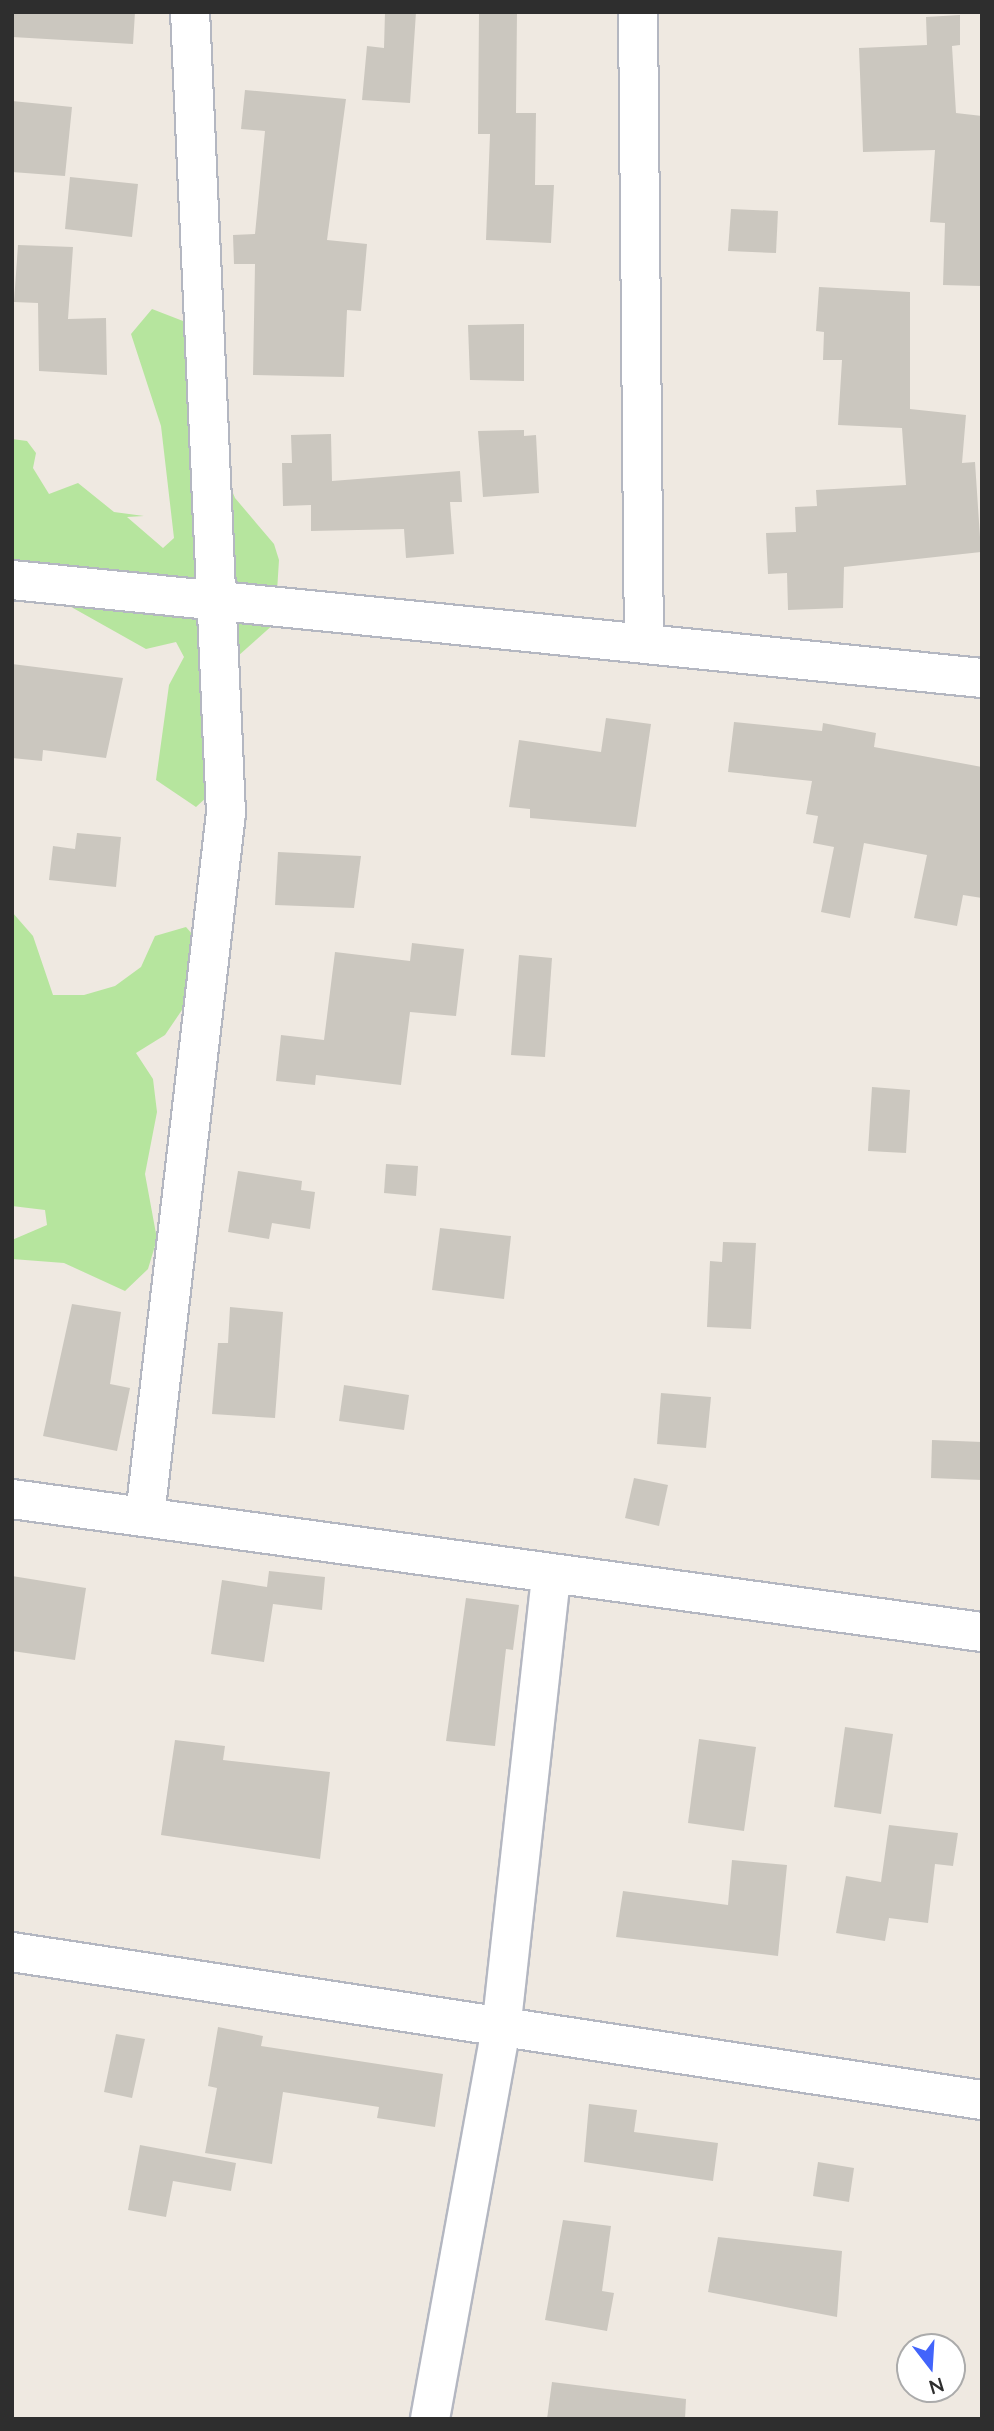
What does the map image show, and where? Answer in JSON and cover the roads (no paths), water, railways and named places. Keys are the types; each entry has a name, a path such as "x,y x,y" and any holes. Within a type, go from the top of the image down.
{"street":[{"path":"145,1516 226,813 219,605 190,12"},
{"path":"638,12 644,643"},
{"path":"12,580 219,605 644,643 982,678"},
{"path":"12,1499 982,1632"},
{"path":"430,2419 500,2030 551,1574"},
{"path":"12,1952 500,2030 982,2100"}]}
